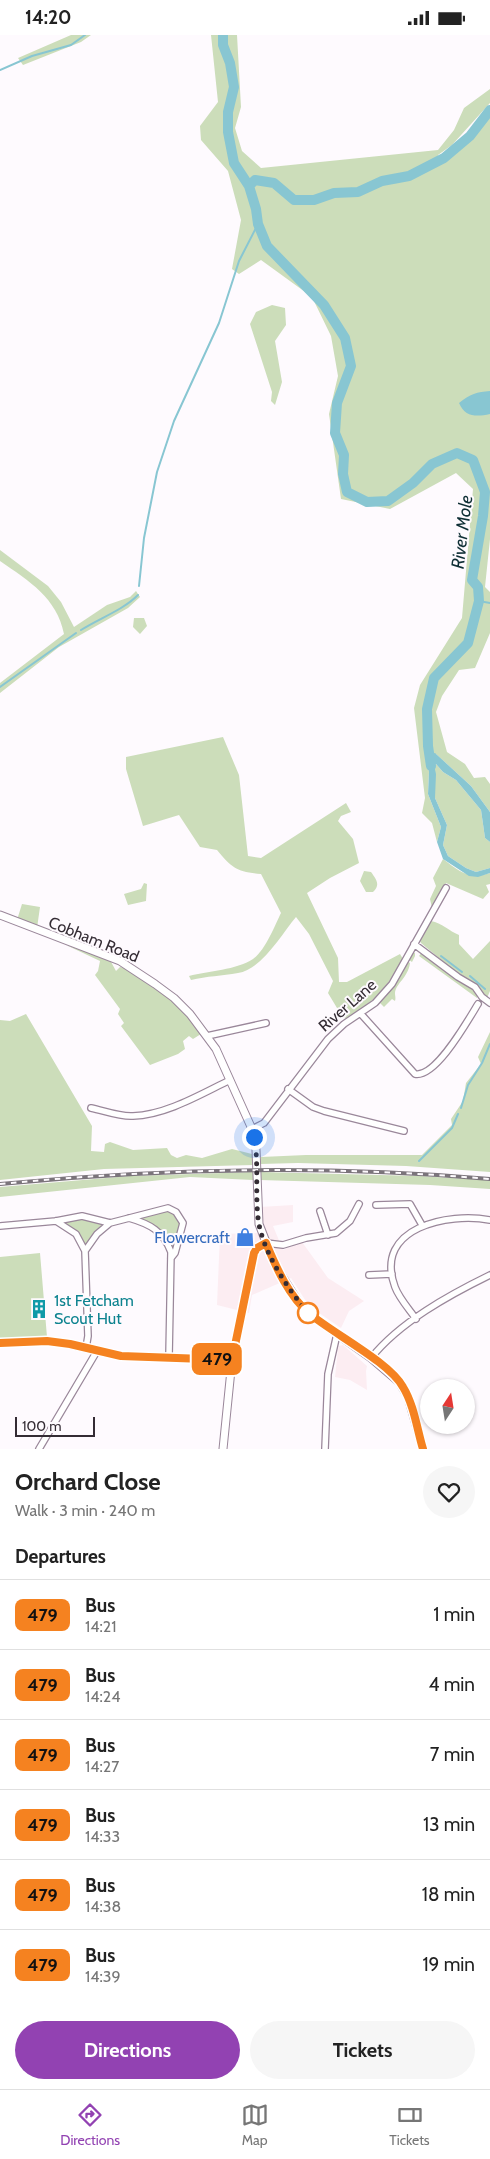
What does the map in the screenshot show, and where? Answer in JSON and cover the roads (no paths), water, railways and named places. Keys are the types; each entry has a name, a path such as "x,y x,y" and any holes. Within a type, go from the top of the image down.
{"street":[{"name":"River Lane","path":"252,1129 264,1123 288,1089 328,1039 344,1024 382,996 392,984 446,888"},
{"name":"Cobham Road","path":"0,915 96,951 128,966 174,998 207,1036 230,1080 252,1129 256,1150 258,1217 275,1265 296,1300 309,1314 371,1358 404,1388 423,1449"},
{"path":"414,944 458,977 475,987 482,997 490,1003"},
{"path":"361,1013 415,1074 421,1075 445,1053 478,1004"},
{"path":"207,1036 266,1023"},
{"path":"92,1108 127,1116 140,1116 165,1109 230,1080"},
{"path":"288,1089 313,1107 324,1111 404,1131"},
{"path":"223,1449 232,1360 254,1253 257,1248 266,1243 283,1245 306,1238 328,1235 346,1226 360,1204"},
{"path":"376,1205 410,1204 422,1225"},
{"path":"86,1251 97,1234 110,1223 168,1208 176,1212 182,1219 183,1228 172,1259"},
{"path":"320,1211 328,1235"},
{"path":"0,1226 56,1221 82,1216 110,1223"},
{"path":"129,1218 151,1225 168,1244 172,1259 169,1356"},
{"path":"416,1319 398,1292 392,1274 393,1260 397,1248 408,1234 422,1225 452,1218 490,1220"},
{"path":"56,1221 76,1234 86,1251 88,1336 86,1348"},
{"path":"370,1275 392,1274"},
{"path":"371,1358 386,1341 416,1319 458,1291 490,1275"},
{"path":"325,1449 328,1374 337,1334"},
{"path":"0,1343 47,1341 121,1356 169,1356 232,1360"},
{"path":"39,1449 97,1351"}],"water":[{"path":"490,391 490,414 472,415 461,408 459,403 467,397"},
{"path":"435,753 471,786 490,812 490,842 485,838 481,810 456,780 443,772 436,764 434,765 436,774 435,798 447,825 443,845 448,856 476,872 490,868 490,873 478,877 469,876 443,859 437,842 441,827 428,794 429,771 425,755"}],"waterway":[{"path":"0,70 32,56 71,45 85,35"},
{"name":"River Mole","path":"223,35 223,45 230,63 234,87 228,112 228,132 234,163 249,186 256,209 258,224 267,246 324,305 345,338 351,366 337,403 335,433 344,455 343,474 347,492 367,502 388,501 413,483 432,464 457,453 473,460 485,492 483,516 472,580 478,587 479,601 468,643 434,678 427,709 428,746 431,766"},
{"name":"River Mole","path":"249,186 255,180 274,183 294,200 314,200 334,193 358,192 382,181 409,176 444,158 470,136 490,110"},
{"path":"139,586 144,538 157,472 174,421 219,323 239,261 258,224"},
{"path":"81,630 118,610 138,595"},
{"path":"479,601 490,603"},
{"path":"0,687 76,633"},
{"path":"441,956 462,972"},
{"path":"470,976 485,989"},
{"path":"461,1108 468,1085 482,1063 490,1044"},
{"path":"419,1161 452,1128 458,1114"}],"railway":[{"path":"0,1184 122,1175 245,1170 367,1172 490,1179"}],"place":[{"name":"Flowercraft","path":"245,1237"},
{"name":"1st Fetcham Scout Hut","path":"39,1309"}]}
